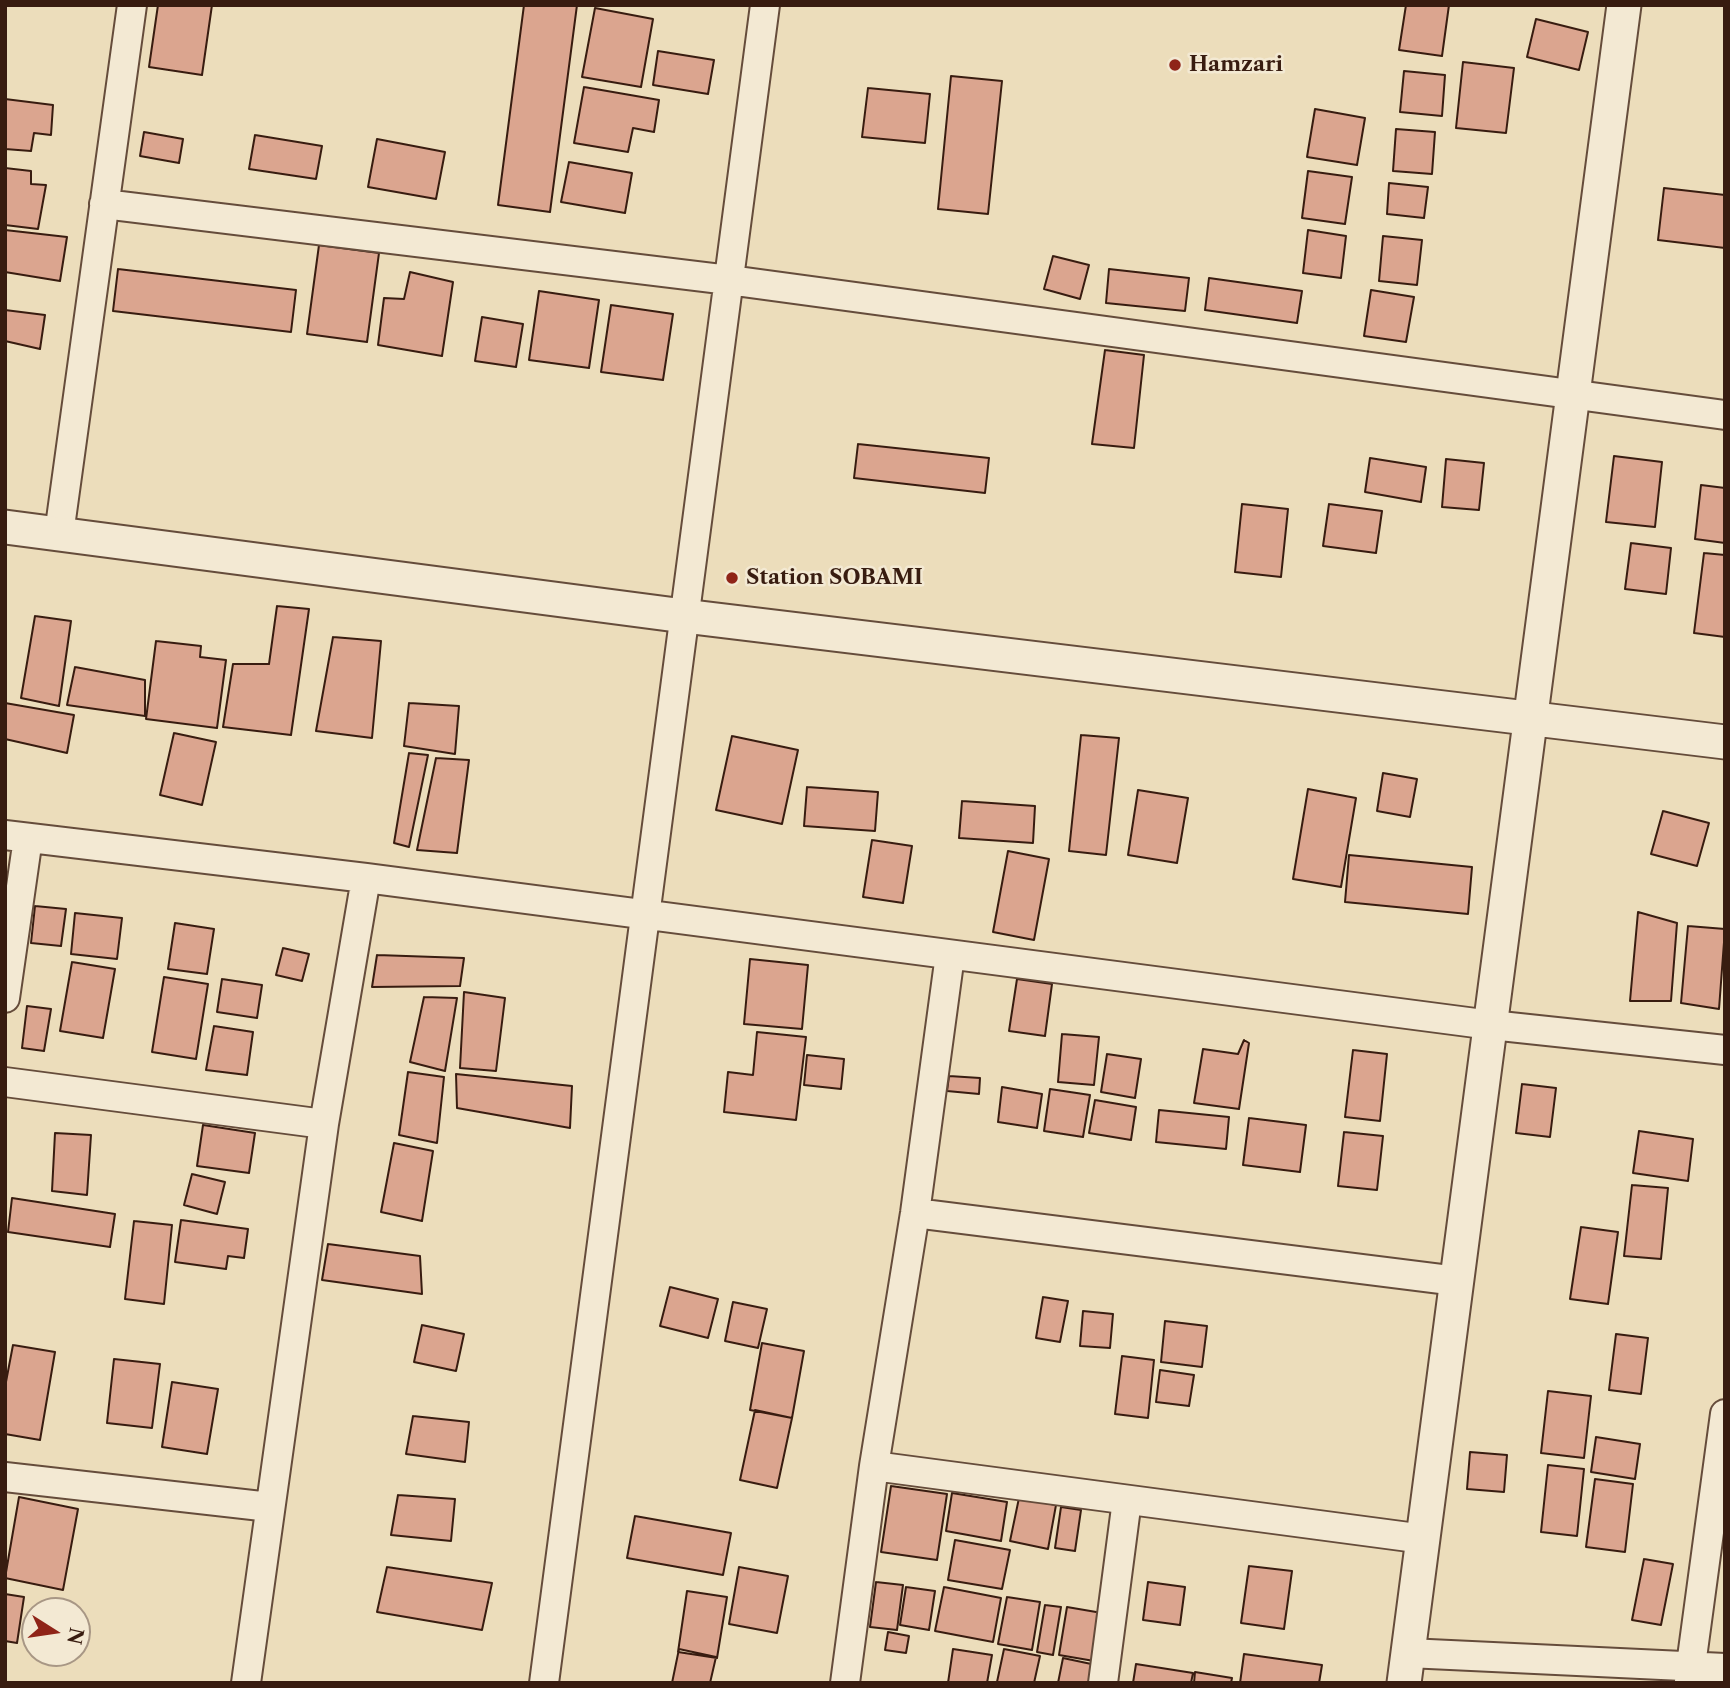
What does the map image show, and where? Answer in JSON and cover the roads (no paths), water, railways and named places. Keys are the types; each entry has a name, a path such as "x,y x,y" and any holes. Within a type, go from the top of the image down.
{"street":[{"path":"59,534 132,5"},
{"path":"544,1683 765,5"},
{"path":"1624,5 1406,1668 1689,1673 1725,1668"},
{"path":"104,204 729,280 1725,415"},
{"path":"5,527 684,616 1725,742"},
{"path":"5,998 17,837 366,878 1491,1025 1725,1049"},
{"path":"246,1683 324,1124 366,878"},
{"path":"845,1683 874,1466 915,1213 950,955"},
{"path":"5,1082 324,1124"},
{"path":"915,1213 1457,1281"},
{"path":"1689,1673 1725,1414"},
{"path":"874,1466 1424,1539"},
{"path":"5,1477 270,1507"},
{"path":"1103,1683 1127,1500"}],"place":[{"name":"Hamzari","path":"1175,65"},
{"name":"Station SOBAMI","path":"732,578"}]}
